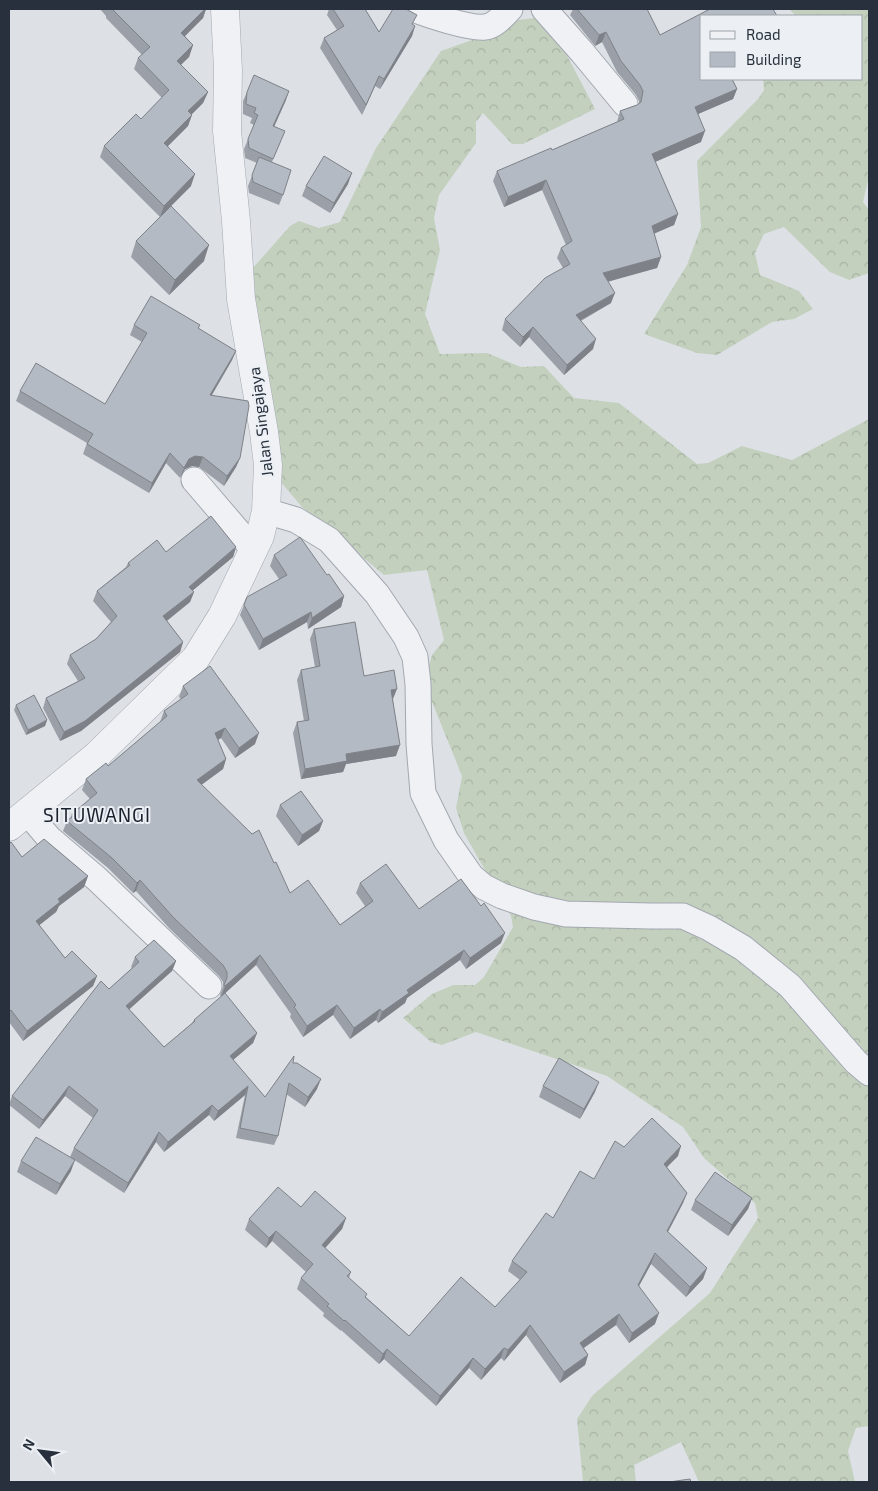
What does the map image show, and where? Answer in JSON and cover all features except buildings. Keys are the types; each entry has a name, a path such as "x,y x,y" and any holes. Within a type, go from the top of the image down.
{"street":[{"name":"Jalan Singajaya","path":"18,820 96,756 196,658 222,616 260,536 266,511 268,465 241,299 236,221 226,131 228,70 225,9"},
{"path":"413,9 467,25 485,27 492,25 510,9"},
{"path":"544,9 626,104"},
{"path":"194,480 254,550"},
{"path":"266,511 296,520 329,540 377,594 406,637 415,657 418,684 419,744 423,793 446,840 471,876 484,887 502,896 566,914 683,916 709,928 744,948 790,986 856,1062 869,1073"},
{"path":"18,820 49,838 97,879 209,986"}],"green space":[{"path":"789,9 869,9 869,176 863,202 869,210 869,273 849,280 830,272 784,227 764,234 755,253 760,275 799,291 813,309 794,319 772,322 717,355 697,353 644,334 687,265 701,227 697,161 758,99 764,90 763,80 863,80 863,15 795,15"},
{"path":"535,18 560,42 595,109 523,144 512,144 483,113 476,122 476,143 439,195 434,218 440,250 425,314 440,354 487,353 521,367 544,366 574,398 619,403 697,464 708,463 742,446 792,460 869,419 869,1426 856,1428 848,1451 855,1482 699,1482 681,1442 634,1465 636,1482 583,1482 577,1419 592,1396 710,1293 758,1218 755,1203 704,1158 683,1127 607,1076 476,1032 442,1045 431,1042 403,1018 432,994 453,985 475,985 484,977 513,927 511,916 464,833 456,808 462,776 424,682 432,655 444,640 427,570 384,575 302,507 280,481 247,285 253,268 290,226 299,221 319,228 340,222 376,148 441,51 495,32 510,21"}],"district":[{"name":"SITUWANGI","path":"97,814"}]}
